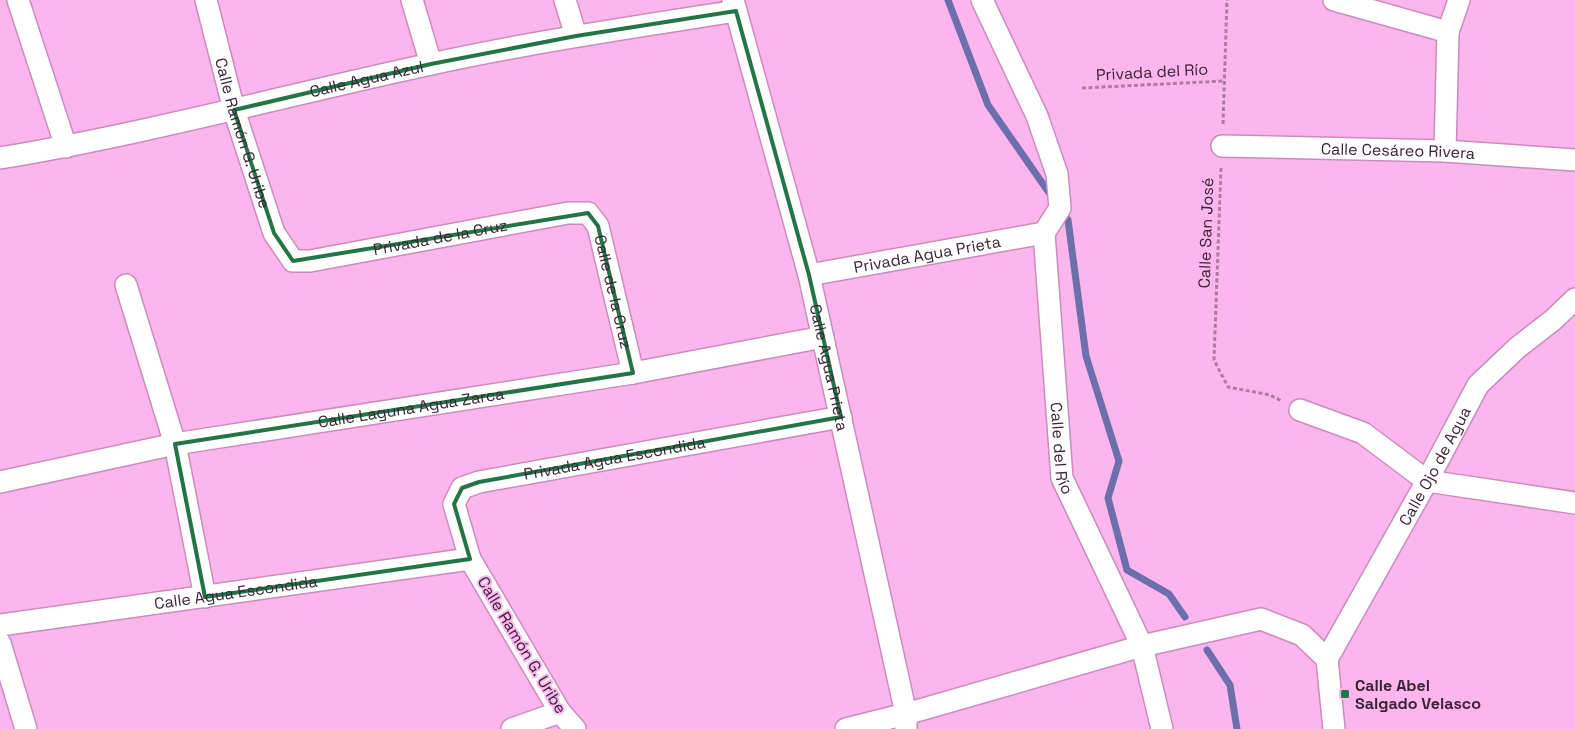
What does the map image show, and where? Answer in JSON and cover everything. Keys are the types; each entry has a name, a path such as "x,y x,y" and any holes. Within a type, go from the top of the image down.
{"street":[{"path":"18,0 66,147"},
{"name":"Calle Ramón G. Uribe","path":"206,0 234,110 274,233 293,261"},
{"path":"412,0 431,64"},
{"path":"565,0 576,36"},
{"path":"982,0 1037,116 1057,174 1060,208 1044,233"},
{"path":"1334,0 1448,32"},
{"path":"1445,151 1448,32 1459,0"},
{"name":"Calle Agua Azul","path":"0,158 66,147 431,64 734,5"},
{"name":"Calle Agua Prieta","path":"734,5 809,275 906,721"},
{"name":"Calle Cesáreo Rivera","path":"1222,146 1445,151 1575,160"},
{"name":"Privada de la Cruz","path":"293,261 310,261 568,213 588,213"},
{"name":"Calle de la Cruz","path":"588,213 598,226 633,373"},
{"name":"Privada Agua Prieta","path":"809,275 1044,233"},
{"name":"Calle del Río","path":"1044,233 1062,478 1142,646 1162,729"},
{"path":"126,285 175,444 205,597"},
{"name":"Calle Ojo de Agua","path":"1327,659 1427,481 1478,385 1517,348 1553,320 1575,299"},
{"name":"Calle Laguna Agua Zarca","path":"0,482 175,444 633,373 823,337"},
{"path":"1300,410 1363,433 1427,481 1575,503"},
{"name":"Privada Agua Escondida","path":"470,559 454,504 462,488 479,482 841,417"},
{"name":"Calle Ramón G. Uribe","path":"470,559 560,712 575,729"},
{"name":"Calle Agua Escondida","path":"0,625 470,559"},
{"path":"846,729 906,721 1142,646 1261,619 1302,634 1327,659 1334,729"},
{"path":"0,643 26,729"},
{"path":"512,729 560,712"}],"path":[{"name":"Calle San José","path":"1227,0 1214,360 1228,387 1270,395 1300,410"},
{"name":"Privada del Río","path":"1082,88 1224,80"}],"highlighted area":[{"path":"736,11 809,275 841,417 479,482 462,488 454,504 470,559 205,597 175,444 633,373 598,226 588,213 293,261 274,233 234,110 431,64 576,36"}],"waterway":[{"path":"948,0 988,105 1052,197"},
{"path":"1061,210 1068,220 1086,356 1119,461 1108,498 1127,570 1169,594 1185,617"},
{"path":"1207,650 1230,685 1237,729"}],"place":[{"name":"Calle Abel Salgado Velasco","path":"1345,694"}]}
